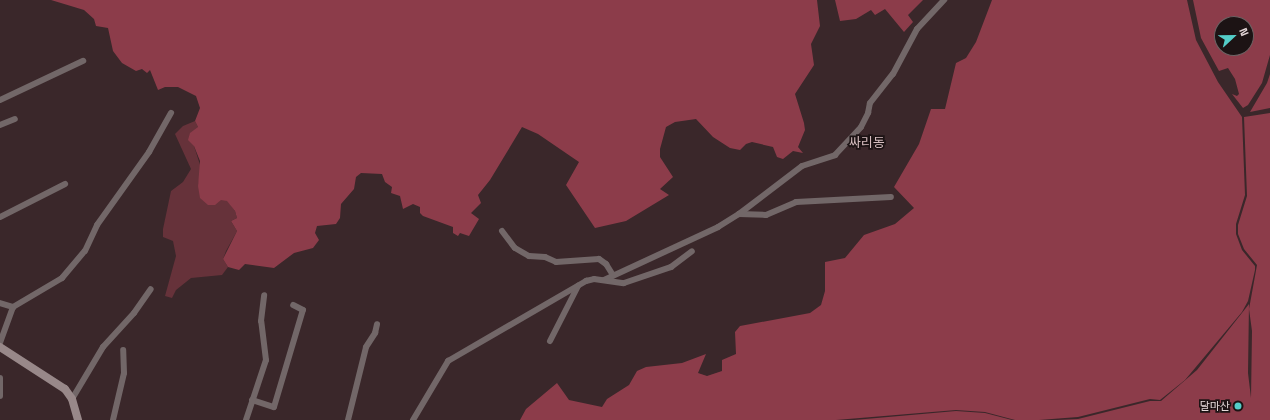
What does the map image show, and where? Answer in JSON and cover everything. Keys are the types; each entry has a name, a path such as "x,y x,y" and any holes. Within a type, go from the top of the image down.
{"street":[{"path":"604,280 685,244 739,214 802,166 830,157 845,144 866,120 870,103 893,74 918,29 944,0"},
{"path":"0,100 83,61"},
{"path":"0,343 13,307 62,278 85,252 97,225 149,152 171,113"},
{"path":"0,125 15,119"},
{"path":"0,217 65,184"},
{"path":"739,214 766,215 796,202 891,197"},
{"path":"502,231 515,248 529,256 545,257 556,262 599,259 606,264 613,275"},
{"path":"413,420 444,365 578,286 594,279 624,283 680,262 692,251"},
{"path":"550,341 578,286"},
{"path":"72,399 103,347 134,313 151,289"},
{"path":"246,420 266,360 261,320 264,295"},
{"path":"0,303 13,307"},
{"path":"252,400 274,407 303,310 292,305"},
{"path":"348,420 366,348 375,333 377,324"},
{"path":"0,347 65,389 72,399 78,420"},
{"path":"113,420 124,373 124,350"},
{"path":"0,378 0,396"}],"shaded area":[{"path":"51,0 817,0 820,26 811,44 814,65 795,94 805,130 798,147 803,153 793,151 783,159 777,157 773,147 752,142 746,144 740,150 730,148 713,137 696,119 675,122 666,127 660,149 660,157 673,177 660,189 669,195 626,221 595,228 566,185 579,162 538,134 522,127 490,180 478,195 481,203 471,213 479,219 469,236 460,233 458,236 453,233 453,227 423,216 420,213 420,207 413,204 403,209 400,196 391,193 392,187 385,182 382,174 361,173 356,177 354,189 341,204 340,218 336,224 317,226 315,233 319,240 313,248 294,253 274,268 245,264 239,270 228,267 223,259 237,231 231,221 237,218 235,211 227,201 221,200 215,205 208,205 200,198 198,186 200,161 194,146 188,140 190,133 198,127 195,121 200,108 196,96 178,87 165,87 158,90 150,70 147,73 142,69 136,71 122,63 113,51 108,28 96,26 94,19 84,10"},
{"path":"835,0 923,0 908,15 913,22 904,32 885,9 875,15 871,10 856,19 840,21"},
{"path":"992,0 1187,0 1196,40 1218,82 1242,117 1245,195 1236,224 1236,234 1242,250 1255,266 1255,270 1248,301 1242,312 1185,380 1160,400 1150,399 1078,417 1039,420 1015,420 985,412 956,410 836,420 520,420 526,409 557,383 569,400 602,407 607,399 629,385 637,371 646,367 682,363 706,354 698,373 707,376 722,371 722,360 736,354 735,332 740,326 810,313 821,305 825,291 825,262 845,258 864,235 895,224 914,208 894,187 919,144 931,109 945,109 956,63 966,58 976,42"},
{"path":"1193,0 1270,0 1270,55 1262,83 1248,105 1243,108 1232,94 1237,96 1239,94 1235,79 1228,68 1219,71 1201,38"},
{"path":"1270,74 1270,108 1250,112 1267,83"},
{"path":"1270,113 1270,420 1057,420 1078,419 1150,401 1161,401 1197,370 1249,304 1248,373 1251,398 1252,331 1249,309 1257,265 1244,249 1238,234 1238,225 1247,196 1244,117"},
{"path":"195,121 198,127 194,146 201,168 198,186 228,201 235,211 237,218 231,221 237,231 223,259 228,267 222,275 191,278 176,290 172,298 165,296 176,256 173,241 163,237 163,229 171,191 183,182 191,169 175,134 183,126"},
{"path":"956,411 985,413 1012,420 854,420"}],"place":[{"name":"달마산","path":"1238,406"}],"district":[{"name":"싸리동","path":"867,143"}]}
